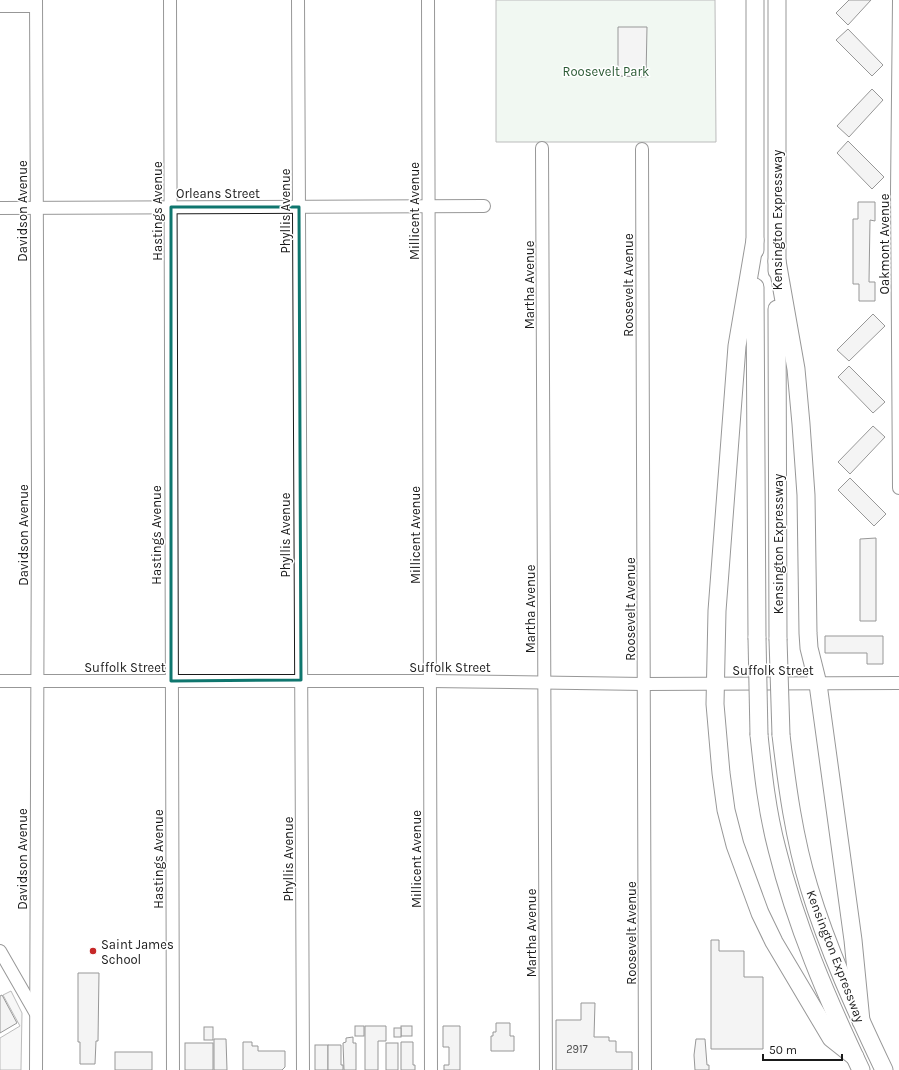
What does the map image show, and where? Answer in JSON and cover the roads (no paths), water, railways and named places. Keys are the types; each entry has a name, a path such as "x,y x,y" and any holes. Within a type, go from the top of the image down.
{"highway":[{"name":"Kensington Expressway","path":"755,0 757,638 759,735 766,792 775,841 792,906 817,973 837,1035 858,1063"},
{"name":"Kensington Expressway","path":"777,0 778,639 780,735 789,802 809,887 825,936 864,1028 884,1070"},
{"path":"755,240 737,346 717,605 715,720 720,773 726,810 735,845 760,913 774,942 837,1035"},
{"path":"777,261 796,369 802,424 806,495 809,648 818,684 864,1028"}],"street":[{"name":"Hastings Avenue","path":"170,0 173,1070"},
{"name":"Phyllis Avenue","path":"298,0 303,1070"},
{"name":"Millicent Avenue","path":"428,0 430,1070"},
{"name":"Oakmont Avenue","path":"899,1 899,488"},
{"path":"0,6 36,3"},
{"name":"Davidson Avenue","path":"36,3 36,1070"},
{"name":"Martha Avenue","path":"542,148 546,1070"},
{"name":"Roosevelt Avenue","path":"642,149 645,1070"},
{"name":"Orleans Street","path":"0,208 484,206"},
{"name":"Suffolk Street","path":"0,681 300,680 644,684 899,683"},
{"path":"0,951 36,1013"}],"place":[{"name":"Saint James School","path":"93,951"}],"park label":[{"name":"Roosevelt Park","path":"606,71"}]}
